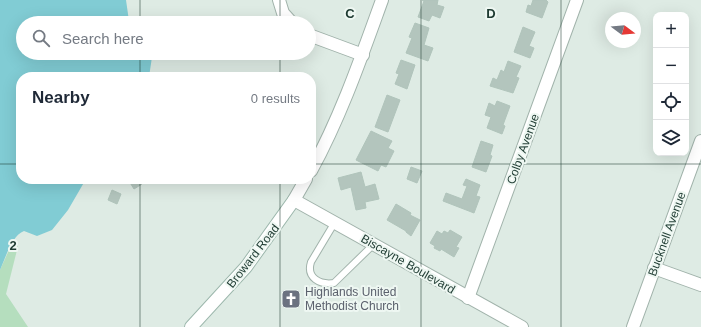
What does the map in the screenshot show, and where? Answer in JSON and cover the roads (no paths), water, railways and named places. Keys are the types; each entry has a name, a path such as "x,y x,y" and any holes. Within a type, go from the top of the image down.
{"street":[{"path":"279,0 283,13 286,16"},
{"path":"316,161 338,119 363,55 382,0"},
{"name":"Colby Avenue","path":"468,298 577,0"},
{"path":"316,38 363,55"},
{"name":"Bucknell Avenue","path":"633,327 701,140"},
{"name":"Broward Road","path":"191,327 246,267 294,200 303,184"},
{"name":"Biscayne Boulevard","path":"294,200 522,327"},
{"path":"654,268 701,285"}],"lane":[{"path":"335,222 311,262 309,269 312,276 320,283 334,283 374,244"}],"water":[{"path":"0,0 126,0 128,16 16,16 16,60 152,60 150,72 16,72 16,184 83,184 68,210 52,230 37,236 24,231 16,237 9,248 0,270"}],"place":[{"name":"Highlands United Methodist Church","path":"291,299"}]}
